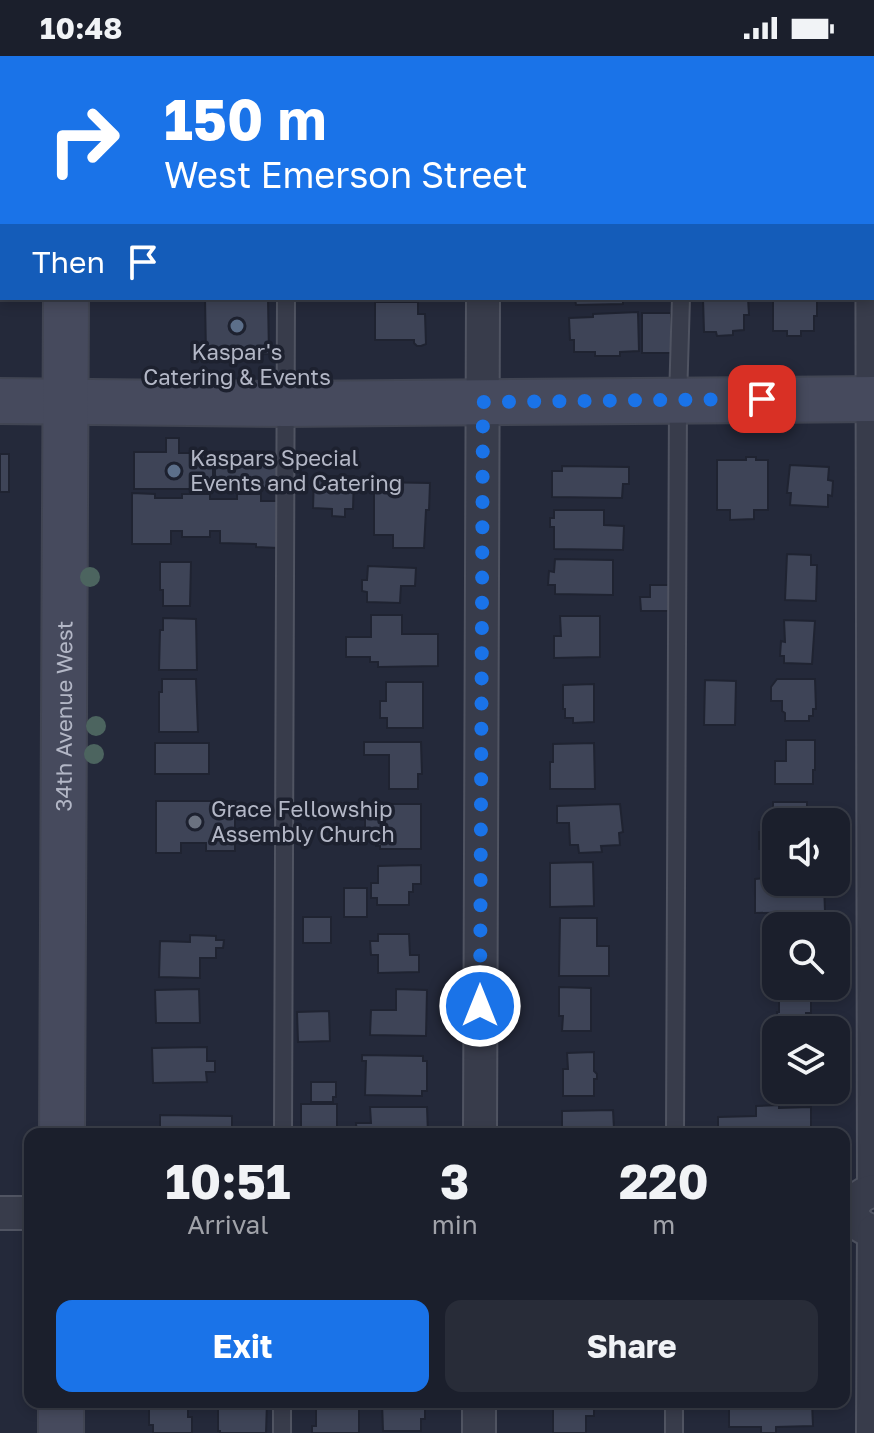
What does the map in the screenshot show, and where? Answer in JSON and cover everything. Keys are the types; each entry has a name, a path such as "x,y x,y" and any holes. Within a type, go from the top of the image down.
{"street":[{"name":"34th Avenue West","path":"62,1128 66,300"},
{"path":"480,1128 483,300"},
{"path":"873,300 865,1211 873,1433"},
{"path":"0,401 286,404 873,399"},
{"path":"0,1213 24,1213"},
{"path":"61,1408 61,1433"},
{"path":"479,1408 479,1433"}],"lane":[{"path":"283,1128 286,300"},
{"path":"675,1128 681,300"},
{"path":"282,1408 282,1433"},
{"path":"674,1408 674,1433"}],"building":[{"name":"Kaspar's Catering & Events","path":"205,300 268,300 269,354 206,355"},
{"path":"575,300 623,300 623,304 576,305"},
{"path":"703,300 748,300 749,315 744,315 744,330 733,331 733,335 717,336 716,332 704,332"},
{"path":"773,300 817,300 814,331 801,331 801,336 787,336 787,331 773,331"},
{"path":"375,302 418,302 418,314 425,314 426,344 417,346 414,340 375,340"},
{"path":"638,312 639,351 620,352 620,356 574,352 569,318"},
{"path":"642,313 671,313 672,353 642,353"},
{"name":"Kaspars Special Events and Catering","path":"166,438 179,438 179,453 213,453 213,489 134,489 134,452 166,452"},
{"path":"215,452 280,453 280,488 215,488"},
{"path":"0,454 9,454 9,492 0,492"},
{"path":"746,457 768,460 768,510 754,510 754,519 730,520 730,510 717,510 717,460 746,460"},
{"path":"790,465 829,467 828,480 833,481 828,507 790,505 791,493 787,493"},
{"path":"562,466 629,467 629,484 623,484 622,498 552,497 552,471 562,471"},
{"path":"314,476 354,476 353,509 345,509 345,517 332,516 332,509 313,508"},
{"path":"374,482 430,483 424,548 393,548 393,535 374,535"},
{"path":"132,493 155,494 155,498 210,494 210,499 237,499 237,494 261,494 261,501 279,501 278,548 220,543 220,531 210,531 210,537 182,537 182,531 171,531 171,544 132,544"},
{"path":"554,510 604,510 604,525 624,526 623,550 554,549 554,527 550,527 550,518 554,518"},
{"path":"787,554 811,555 811,565 817,565 816,601 785,600"},
{"path":"555,559 613,560 613,595 555,594 555,585 548,585 549,571 554,572"},
{"path":"160,562 191,562 190,606 163,606"},
{"path":"368,566 416,568 415,586 401,586 400,603 367,602 367,592 362,591 362,580 367,580"},
{"path":"650,585 670,585 670,611 641,611 640,597 650,597"},
{"path":"371,615 402,615 402,634 438,634 438,666 378,667 378,662 370,662 370,657 346,657 346,637 371,637"},
{"path":"560,616 600,616 600,657 554,658 554,636 561,636"},
{"path":"163,618 196,619 197,670 159,670"},
{"path":"784,620 815,621 812,664 784,663 784,656 780,656 781,641 785,642"},
{"path":"162,679 196,679 198,732 159,732"},
{"path":"777,679 815,679 816,709 813,709 809,721 785,721 782,701 771,701 771,687"},
{"path":"705,680 736,681 735,725 704,725"},
{"path":"386,682 423,682 423,728 387,728 387,718 380,718 380,701 386,701"},
{"path":"594,684 594,722 573,723 573,718 565,718 563,685"},
{"path":"786,740 815,740 813,784 775,784 775,761 786,761"},
{"path":"364,742 421,742 422,774 418,774 418,789 389,789 389,755 364,755"},
{"path":"155,743 209,743 209,774 155,774"},
{"path":"594,743 595,789 550,789 553,744"},
{"name":"Grace Fellowship Assembly Church","path":"156,801 235,801 235,851 206,851 206,843 181,843 181,853 156,853"},
{"path":"773,802 807,802 807,808 773,808"},
{"path":"421,804 421,849 380,849 376,846 376,832 365,832 365,815 376,815 376,806"},
{"path":"620,804 623,832 619,833 620,845 601,846 602,852 579,853 578,845 570,845 569,823 557,823 557,806"},
{"path":"759,832 762,832 762,849 759,849"},
{"path":"593,862 594,906 550,907 550,863"},
{"path":"421,865 421,884 413,884 413,892 409,892 409,905 377,905 377,898 371,898 371,883 378,883 378,866"},
{"path":"762,878 762,896 824,896 825,912 755,913 755,879"},
{"path":"344,888 367,888 367,917 344,917"},
{"path":"303,917 331,917 331,943 303,943"},
{"path":"560,918 597,918 597,946 609,946 609,976 559,976"},
{"path":"378,934 409,934 410,955 419,955 419,972 378,973 378,955 371,955 370,941 378,941"},
{"path":"190,935 216,936 216,940 224,940 223,948 216,948 216,958 200,958 200,978 159,977 160,941 190,942"},
{"path":"559,987 591,988 591,1031 562,1031"},
{"path":"199,989 200,1023 156,1023 155,990"},
{"path":"396,989 427,990 426,1036 370,1035 371,1010 396,1010"},
{"path":"779,1000 811,1000 811,1013 806,1013 806,1016 778,1016"},
{"path":"329,1011 330,1041 298,1042 297,1012"},
{"path":"207,1047 207,1061 215,1061 215,1072 206,1072 207,1082 153,1083 152,1048"},
{"path":"594,1052 597,1079 594,1079 594,1096 563,1096 563,1069 568,1069 567,1053"},
{"path":"362,1055 423,1056 423,1061 427,1061 427,1091 422,1091 422,1096 365,1095 366,1061 362,1061"},
{"path":"311,1082 336,1082 333,1102 311,1102"},
{"path":"301,1104 337,1104 337,1128 301,1128"},
{"path":"756,1106 811,1107 811,1128 718,1128 718,1117 756,1116"},
{"path":"370,1107 427,1107 428,1128 356,1128 356,1123 371,1123"},
{"path":"613,1110 614,1128 562,1128 562,1111"},
{"path":"160,1115 232,1116 232,1128 160,1128"},
{"path":"149,1408 188,1408 188,1417 192,1417 192,1433 153,1433 153,1425 149,1425"},
{"path":"218,1408 267,1408 266,1433 218,1431"},
{"path":"316,1408 359,1408 359,1433 312,1433 312,1426 316,1426"},
{"path":"382,1408 425,1409 421,1431 383,1431"},
{"path":"553,1408 594,1408 594,1416 586,1416 586,1433 553,1433"},
{"path":"729,1408 812,1408 813,1426 776,1427 776,1433 761,1433 761,1427 729,1427"}],"place":[{"name":"Kaspar's Catering & Events","path":"237,326"},
{"name":"Kaspars Special Events and Catering","path":"174,471"},
{"name":"Grace Fellowship Assembly Church","path":"195,822"}],"route":[{"path":"480,1006 483,402 762,399"}]}
